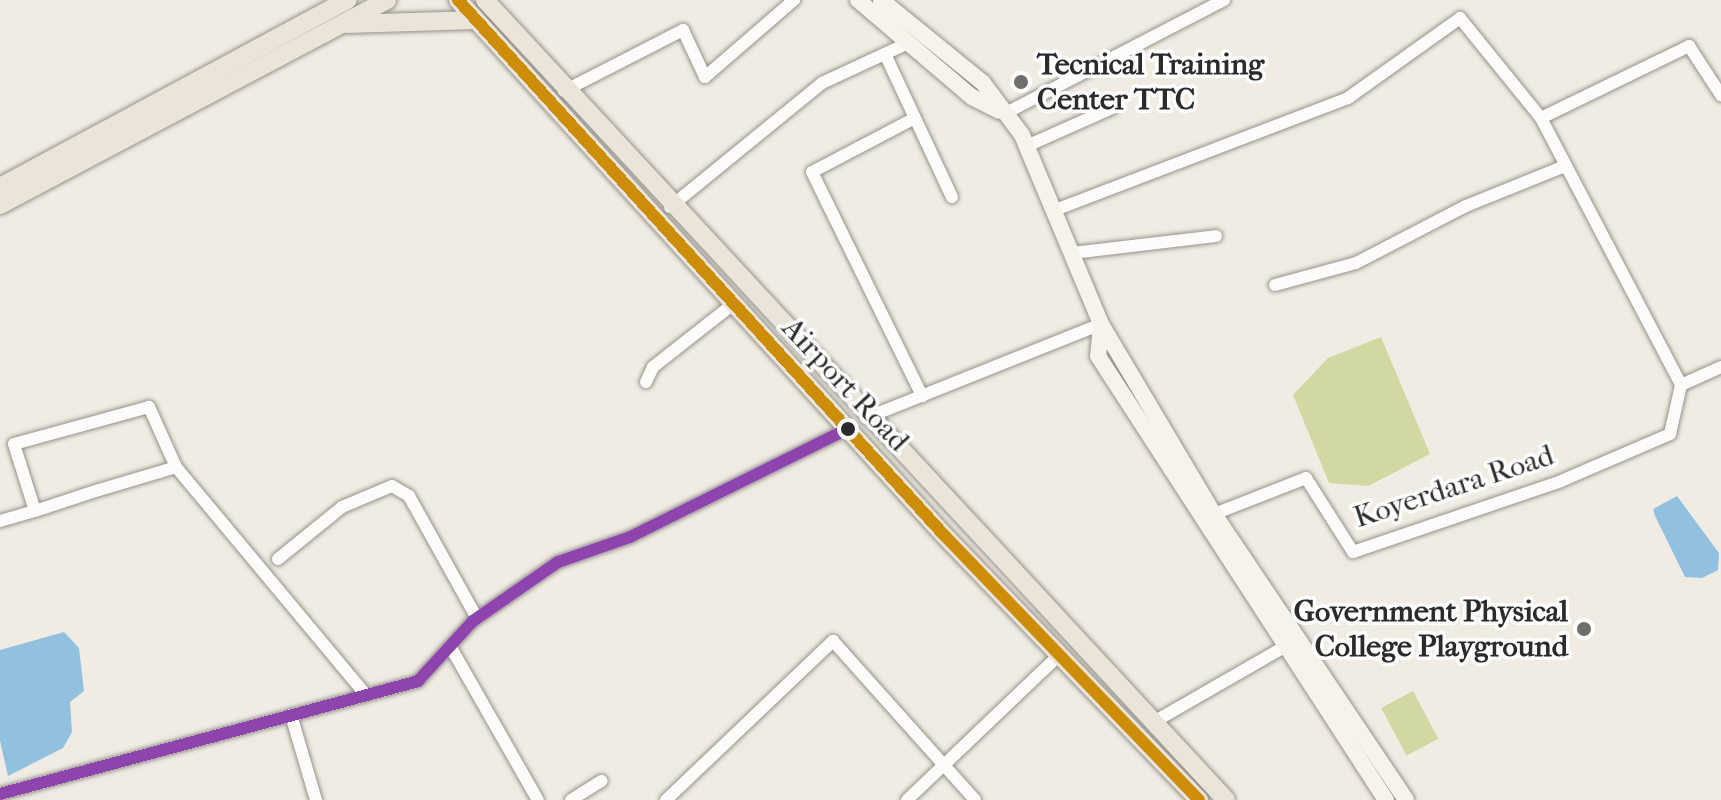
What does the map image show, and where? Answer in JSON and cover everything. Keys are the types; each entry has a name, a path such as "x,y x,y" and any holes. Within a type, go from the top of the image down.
{"main road":[{"path":"0,187 348,0"},
{"path":"0,205 387,0"},
{"name":"Airport Road","path":"458,0 848,429 1199,800"},
{"name":"Airport Road","path":"485,0 670,207 1226,800"},
{"path":"858,0 908,43 1004,114"},
{"path":"892,3 983,83 1029,145 1101,324 1206,517 1284,648 1386,800"},
{"path":"340,24 476,20"},
{"path":"1206,517 1299,639 1406,800"}],"street":[{"path":"564,91 683,30 705,77 794,0"},
{"path":"1004,114 1224,0"},
{"path":"1055,210 1348,98 1460,18 1541,118 1681,385 1721,367"},
{"path":"670,207 783,110 908,43"},
{"path":"1541,118 1689,46 1721,95"},
{"path":"885,54 952,197"},
{"path":"1029,145 1112,108"},
{"path":"913,119 812,172 922,396"},
{"path":"1275,285 1356,263 1466,206 1565,166"},
{"path":"1072,253 1216,236"},
{"path":"646,382 653,367 733,304"},
{"path":"866,418 1101,324"},
{"name":"Koyerdara Road","path":"1206,517 1306,478 1353,552 1561,481 1670,434 1681,385"},
{"path":"35,511 11,448 21,441 149,407 176,467 366,695"},
{"path":"0,794 418,681 477,618 558,562 630,537 848,429"},
{"path":"0,521 176,467"},
{"path":"278,559 342,507 392,486 409,496 477,618"},
{"path":"1152,723 1299,639"},
{"path":"666,800 833,641 975,800"},
{"path":"450,646 538,800"},
{"path":"907,800 1059,655"},
{"path":"291,715 316,800"},
{"path":"571,800 602,781"}],"green space":[{"path":"1381,337 1430,454 1368,486 1329,483 1293,395 1328,358"},
{"path":"1413,691 1438,739 1407,756 1381,708"}],"water":[{"path":"1677,496 1719,553 1718,570 1702,578 1685,577 1655,516 1653,509"},
{"path":"64,632 79,648 84,691 70,702 72,732 63,748 8,776 0,741 0,650"}],"transit line":[{"path":"458,0 944,535 1199,800"},
{"path":"0,794 418,681 473,621 558,562 630,537 848,429"}],"place":[{"name":"Tecnical Training Center TTC","path":"1021,82"},
{"name":"Government Physical College Playground","path":"1584,629"}]}
